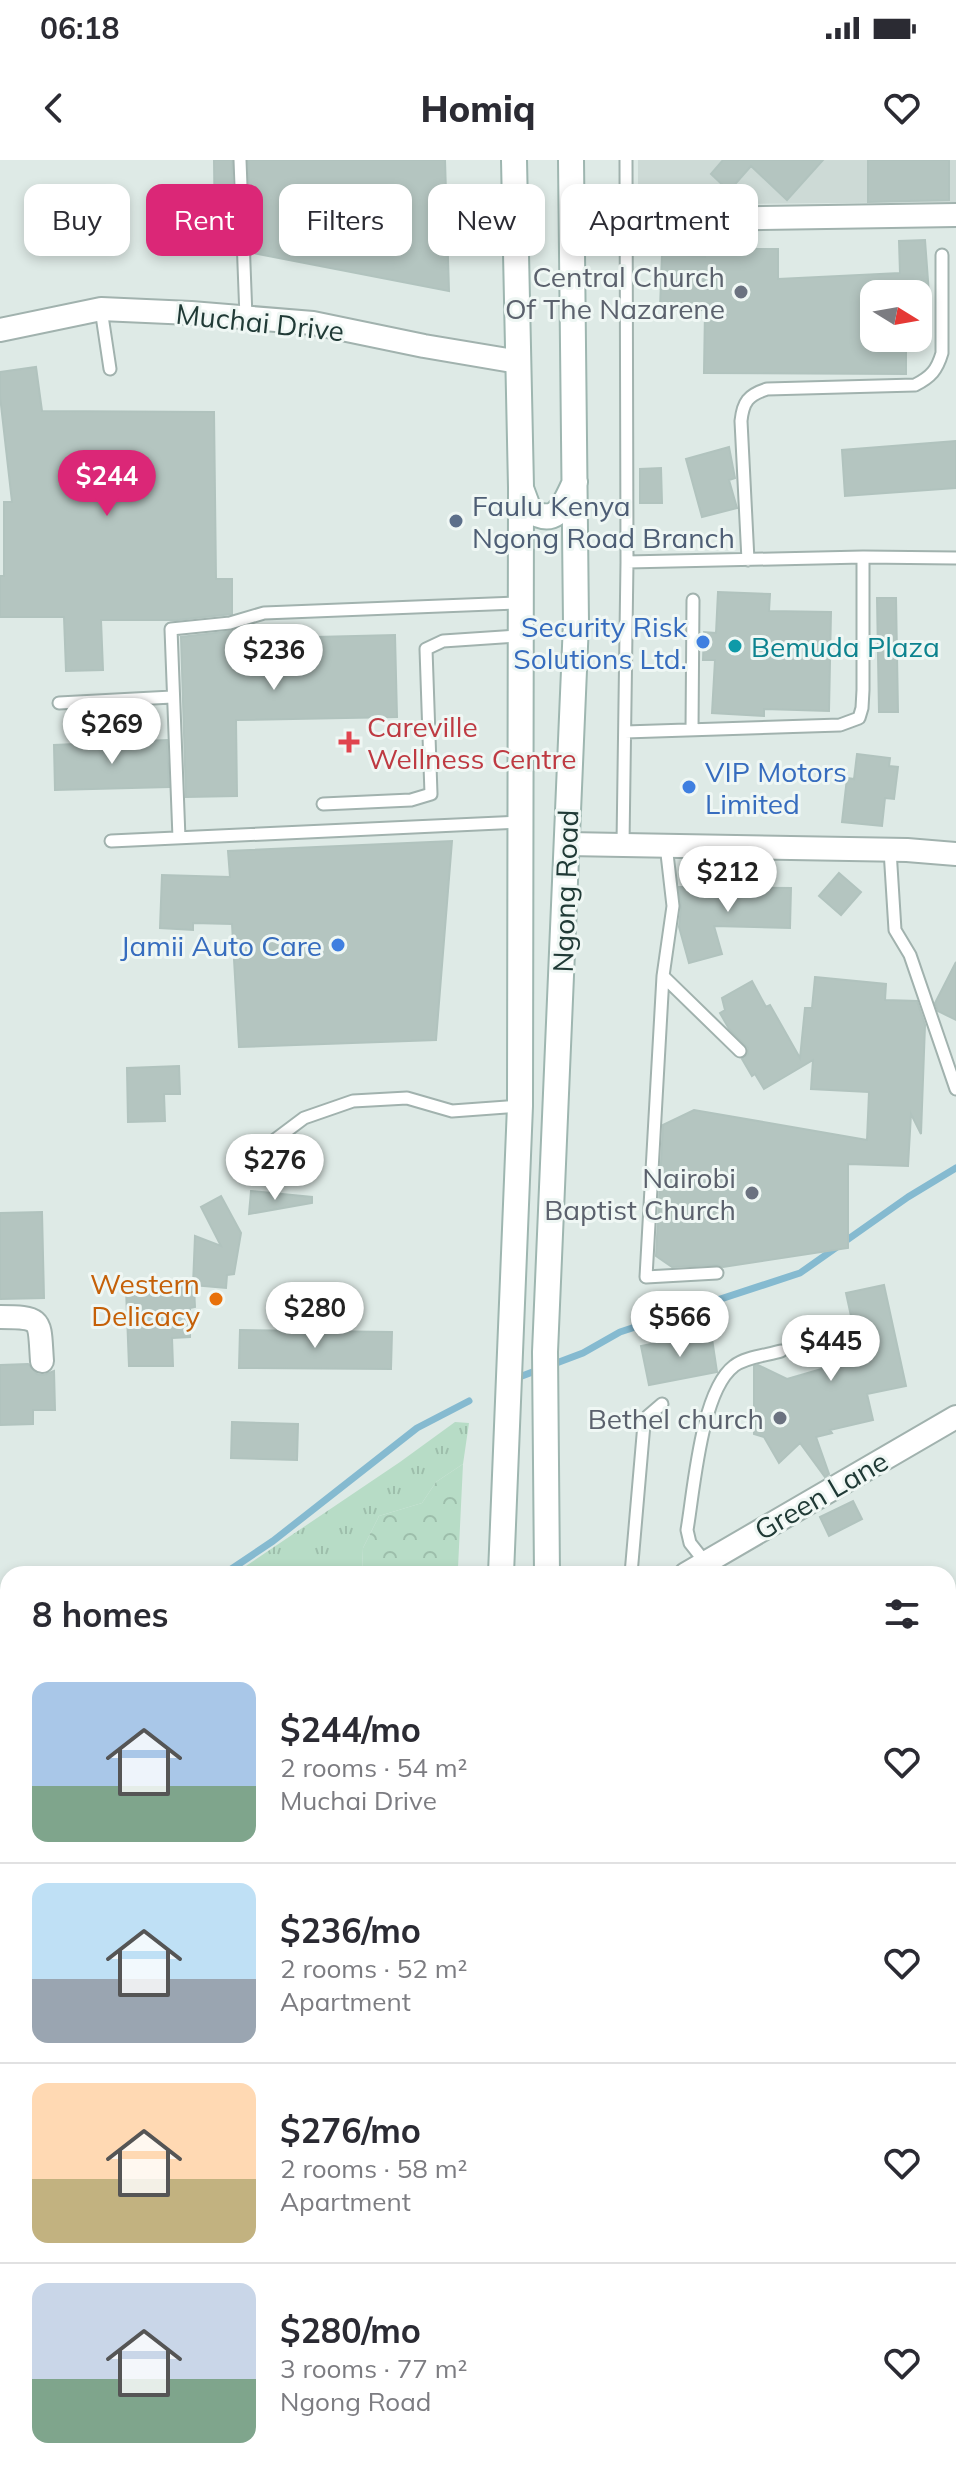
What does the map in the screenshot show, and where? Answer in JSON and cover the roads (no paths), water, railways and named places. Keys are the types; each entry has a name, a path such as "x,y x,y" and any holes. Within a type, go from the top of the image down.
{"main road":[{"name":"Ngong Road","path":"501,1566 520,1106 521,487 514,160"},
{"name":"Ngong Road","path":"571,160 571,184"},
{"name":"Ngong Road","path":"547,1566 545,1352 576,623 572,256"},
{"path":"521,487 529,510 540,517 550,517 564,506 576,480"}],"street":[{"path":"758,219 956,215"},
{"name":"Muchai Drive","path":"0,327 101,309 246,317 313,323 519,362"},
{"path":"567,844 956,854"},
{"path":"0,1317 34,1319 40,1328 42,1361"},
{"name":"Green Lane","path":"699,1566 956,1417"}],"lane":[{"path":"240,160 246,317"},
{"path":"625,184 626,160"},
{"path":"748,560 743,405 751,394 767,389 915,385 930,377 938,367 942,353 942,255"},
{"path":"623,844 627,562 624,256"},
{"path":"101,309 110,369"},
{"path":"625,732 840,725 859,718 863,690 863,557"},
{"path":"627,562 956,558"},
{"path":"692,730 693,600"},
{"path":"179,838 171,629 230,623 264,613 519,603"},
{"path":"323,804 411,800 431,794 426,649 443,641 519,636"},
{"path":"59,703 172,697"},
{"path":"111,841 521,822"},
{"path":"666,845 673,906 663,976 646,1277 717,1273"},
{"path":"890,850 895,930 910,955 956,1089"},
{"path":"663,976 740,1051"},
{"path":"268,1145 304,1118 353,1101 407,1098 452,1111 520,1106"},
{"path":"705,1562 690,1543 687,1530 710,1400 735,1364 781,1351"},
{"path":"632,1566 644,1424 662,1404"}],"waterway":[{"path":"514,1379 583,1353 620,1332 800,1273 908,1197 956,1168"},
{"path":"236,1566 273,1541 417,1428 469,1401"}],"place":[{"name":"Central Church Of The Nazarene","path":"741,292"},
{"name":"Faulu Kenya Ngong Road Branch","path":"456,521"},
{"name":"Security Risk Solutions Ltd.","path":"703,642"},
{"name":"Bemuda Plaza","path":"735,646"},
{"name":"Careville Wellness Centre","path":"349,742"},
{"name":"VIP Motors Limited","path":"689,787"},
{"name":"Jamii Auto Care","path":"338,945"},
{"name":"Nairobi Baptist Church","path":"752,1193"},
{"name":"Western Delicacy","path":"216,1299"},
{"name":"Bethel church","path":"780,1418"}]}
